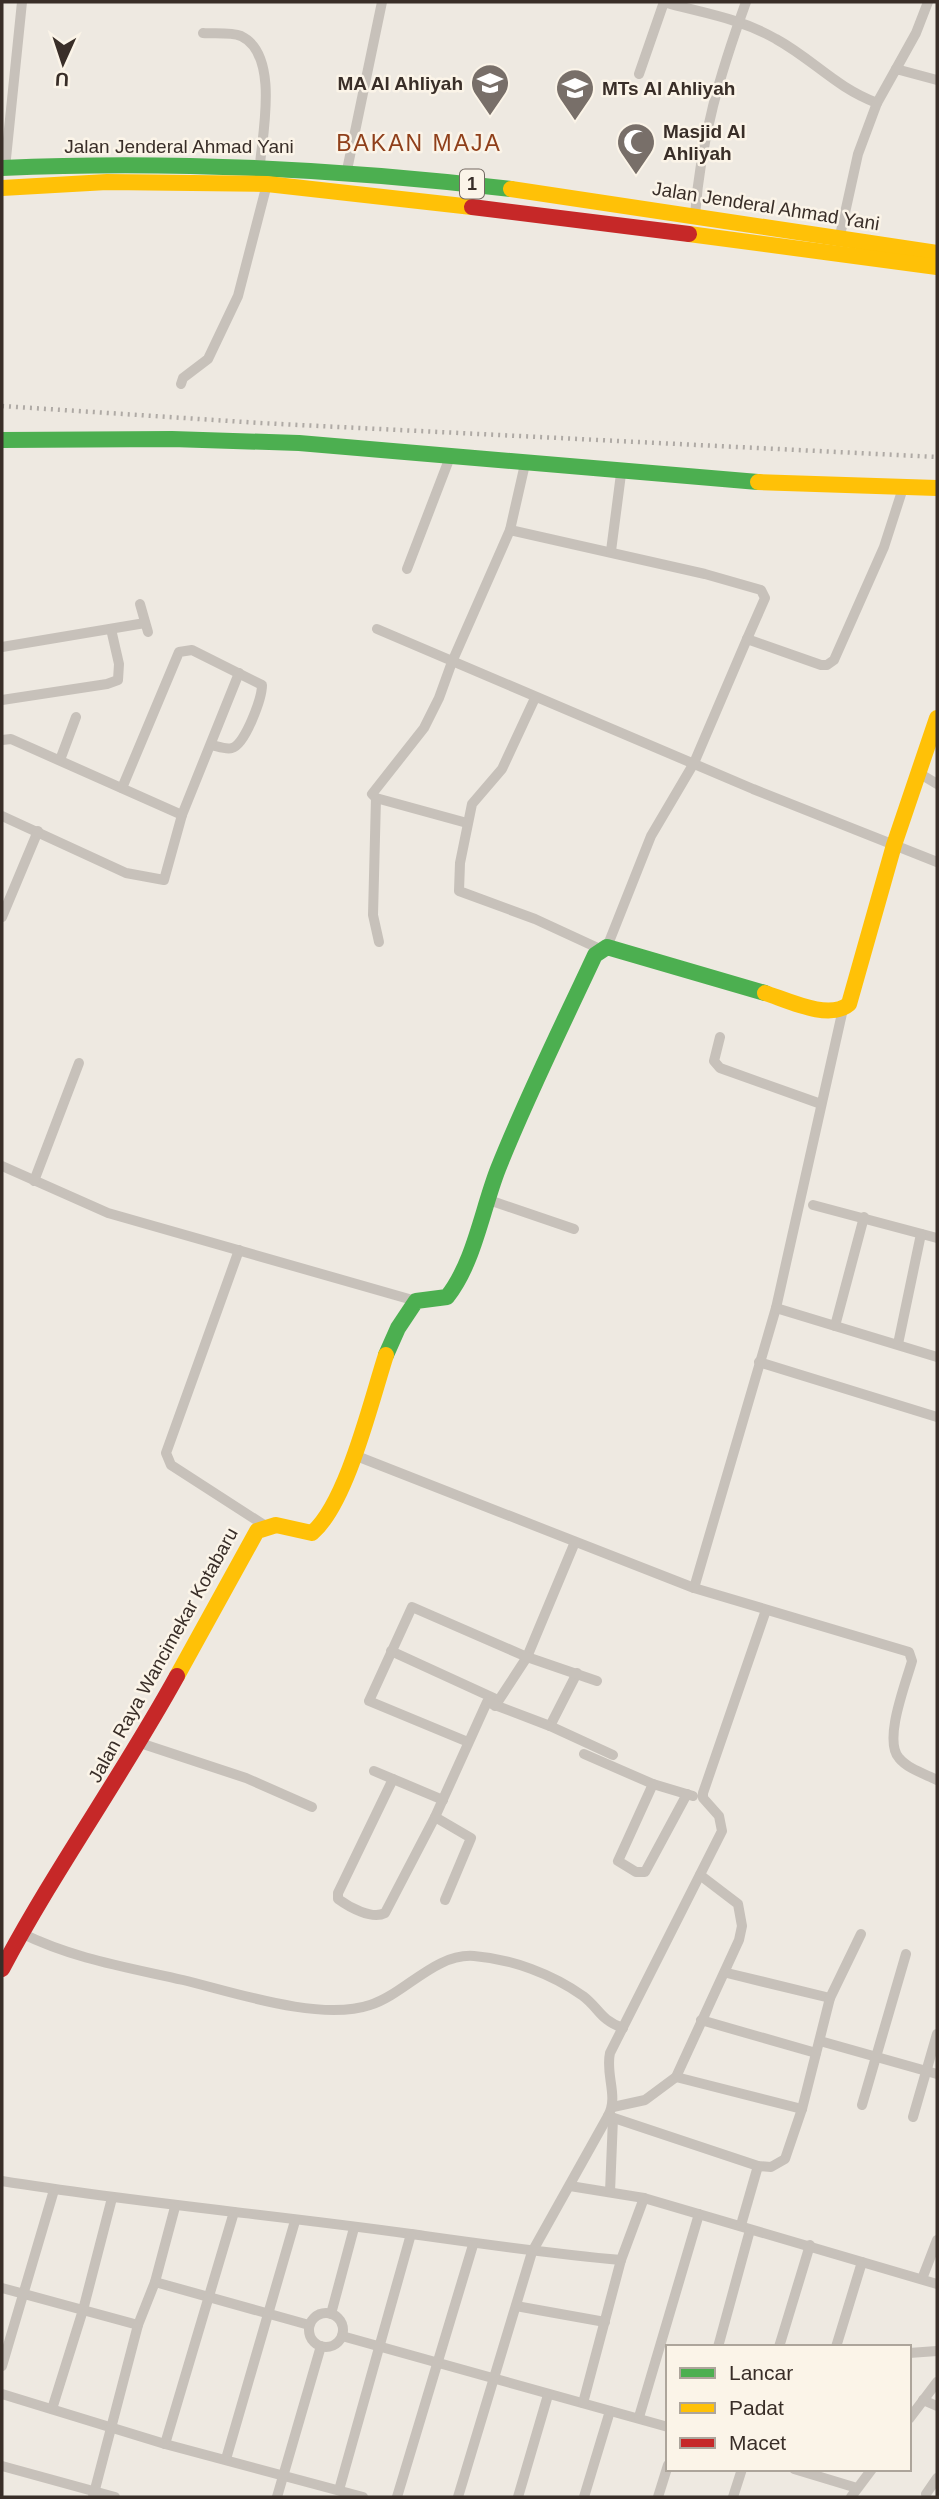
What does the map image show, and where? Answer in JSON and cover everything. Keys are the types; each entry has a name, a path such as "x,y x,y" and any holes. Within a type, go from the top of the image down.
{"main road":[{"name":"Jalan Jenderal Ahmad Yani","path":"3,168 178,163 260,164 347,170 695,215 839,240 937,253"},
{"name":"1","path":"2,188 107,182 267,184 603,220 757,245 937,267"},
{"path":"2,440 226,440 339,446 738,483 937,488"},
{"path":"416,1301 439,1299 453,1291 486,1199 556,1033 603,948 811,1007 833,1012 849,1004 894,845 937,718"},
{"name":"Jalan Raya Wancimekar Kotabaru","path":"2,1969 21,1933 140,1743 235,1566 257,1531 264,1525 286,1525 312,1534 321,1530 354,1455 392,1338 416,1301"}],"street":[{"path":"3,168 22,2"},
{"path":"347,170 382,2"},
{"path":"639,74 663,2 740,20 800,54 834,82 877,103"},
{"path":"695,215 699,161 713,99 746,2"},
{"path":"839,240 858,153 877,103 916,33 928,2"},
{"path":"203,33 241,36 256,51 265,72 260,164"},
{"path":"896,69 937,80"},
{"path":"181,384 183,378 208,359 239,296 267,184"},
{"path":"407,569 450,457"},
{"path":"467,824 372,796 373,790 428,721 510,530 524,464"},
{"path":"611,551 621,474"},
{"path":"747,639 821,665 834,660 884,547 903,488"},
{"path":"510,530 611,551 761,590 765,598 694,763 651,836 603,948 535,919 462,895 458,888 472,804 502,769 535,698"},
{"path":"2,647 111,629 146,628 140,604"},
{"path":"2,700 118,680 120,673 111,629"},
{"path":"377,629 535,698 937,862"},
{"path":"122,788 179,652 192,650 262,685 249,726 234,748 211,745"},
{"path":"2,816 126,873 161,882 170,862 182,815 239,673"},
{"path":"60,760 76,717"},
{"path":"3,735 182,815"},
{"path":"917,772 937,784"},
{"path":"376,798 373,915 379,942"},
{"path":"2,917 38,831"},
{"path":"694,1588 776,1308 843,1009"},
{"path":"720,1037 714,1061 720,1069 821,1104"},
{"path":"34,1181 79,1063"},
{"path":"2,1166 108,1213 416,1301"},
{"path":"486,1199 574,1229"},
{"path":"813,1205 937,1238"},
{"path":"835,1326 864,1217"},
{"path":"898,1345 921,1234"},
{"path":"239,1250 166,1452 171,1465 264,1525"},
{"path":"776,1308 937,1357"},
{"path":"760,1362 937,1417"},
{"path":"354,1455 694,1588 909,1652 912,1661 900,1702 892,1745 898,1758 937,1780"},
{"path":"497,1703 527,1657 575,1542"},
{"path":"468,1742 369,1701 409,1610 415,1607 527,1657 597,1681"},
{"path":"703,1798 766,1610"},
{"path":"391,1651 497,1703 613,1755"},
{"path":"551,1726 577,1674"},
{"path":"393,1779 338,1893 338,1899 372,1916 385,1913 435,1817 487,1702 497,1703"},
{"path":"140,1743 246,1778 312,1807"},
{"path":"584,1754 653,1784 703,1798 719,1816 722,1831 610,2053 607,2067 611,2114 610,2192"},
{"path":"374,1771 443,1800"},
{"path":"653,1784 618,1861 641,1873 645,1872 687,1794"},
{"path":"435,1817 471,1838 445,1900"},
{"path":"458,2497 532,2252 611,2114 645,2100 676,2077 701,2020 727,1973 742,1932 738,1904 700,1875"},
{"path":"21,1933 52,1948 128,1971 181,1980 271,2003 316,2008 370,2006 416,1977 469,1955 525,1966 581,1995 604,2019 623,2028"},
{"path":"611,2114 758,2166 771,2167 785,2159 802,2109 830,1998 861,1934"},
{"path":"862,2105 906,1954"},
{"path":"727,1973 830,1998"},
{"path":"701,2020 816,2053"},
{"path":"913,2117 937,2035"},
{"path":"820,2041 937,2074"},
{"path":"676,2077 802,2109"},
{"path":"718,2345 758,2166"},
{"path":"2,2181 175,2207 411,2234 532,2252 621,2260"},
{"path":"570,2186 644,2198 937,2284"},
{"path":"2,2366 54,2190"},
{"path":"52,2409 83,2310 113,2198"},
{"path":"583,2403 621,2260 644,2198"},
{"path":"93,2494 138,2325 155,2282 175,2207"},
{"path":"165,2444 211,2297 234,2212"},
{"path":"639,2417 699,2214"},
{"path":"226,2459 295,2221"},
{"path":"331,2314 354,2228"},
{"path":"339,2490 411,2234"},
{"path":"922,2279 937,2240"},
{"path":"397,2497 474,2245"},
{"path":"780,2345 810,2245"},
{"path":"837,2345 862,2262"},
{"path":"155,2282 309,2325"},
{"path":"2,2288 138,2325"},
{"path":"516,2306 605,2322"},
{"path":"331,2314 341,2323 342,2336 336,2344 321,2346 311,2338 309,2325 316,2316 331,2314"},
{"path":"342,2336 666,2426"},
{"path":"277,2497 321,2346"},
{"path":"911,2353 937,2351"},
{"path":"911,2416 937,2382"},
{"path":"2,2394 165,2444 363,2497"},
{"path":"518,2497 548,2395"},
{"path":"923,2400 937,2406"},
{"path":"584,2497 610,2411"},
{"path":"2,2466 93,2494 116,2497"},
{"path":"658,2497 666,2471"},
{"path":"733,2497 741,2471"},
{"path":"800,2471 854,2493 870,2471"},
{"path":"926,2494 937,2478"}],"railway":[{"path":"2,406 260,423 937,457"}],"traffic: fast":[{"path":"2,168 130,165 257,168 384,176 511,189"},
{"path":"2,440 172,439 299,443 758,482"},
{"path":"386,1355 398,1328 416,1301 447,1297 464,1268 509,1142 595,955 607,947 765,993"}],"traffic: slow":[{"path":"2,188 107,182 267,184 472,207"},
{"path":"511,189 937,253"},
{"path":"689,234 937,267"},
{"path":"758,482 937,488"},
{"path":"765,993 819,1010 841,1009 849,1004 894,845 937,718"},
{"path":"177,1676 257,1531 276,1525 312,1533 325,1519 347,1476 386,1355"}],"traffic: jam":[{"path":"472,207 689,234"},
{"path":"2,1969 177,1676"}],"place":[{"name":"MA Al Ahliyah","path":"490,117"},
{"name":"MTs Al Ahliyah","path":"575,122"},
{"name":"Masjid Al Ahliyah","path":"636,176"}],"district":[{"name":"BAKAN MAJA","path":"419,143"}]}
